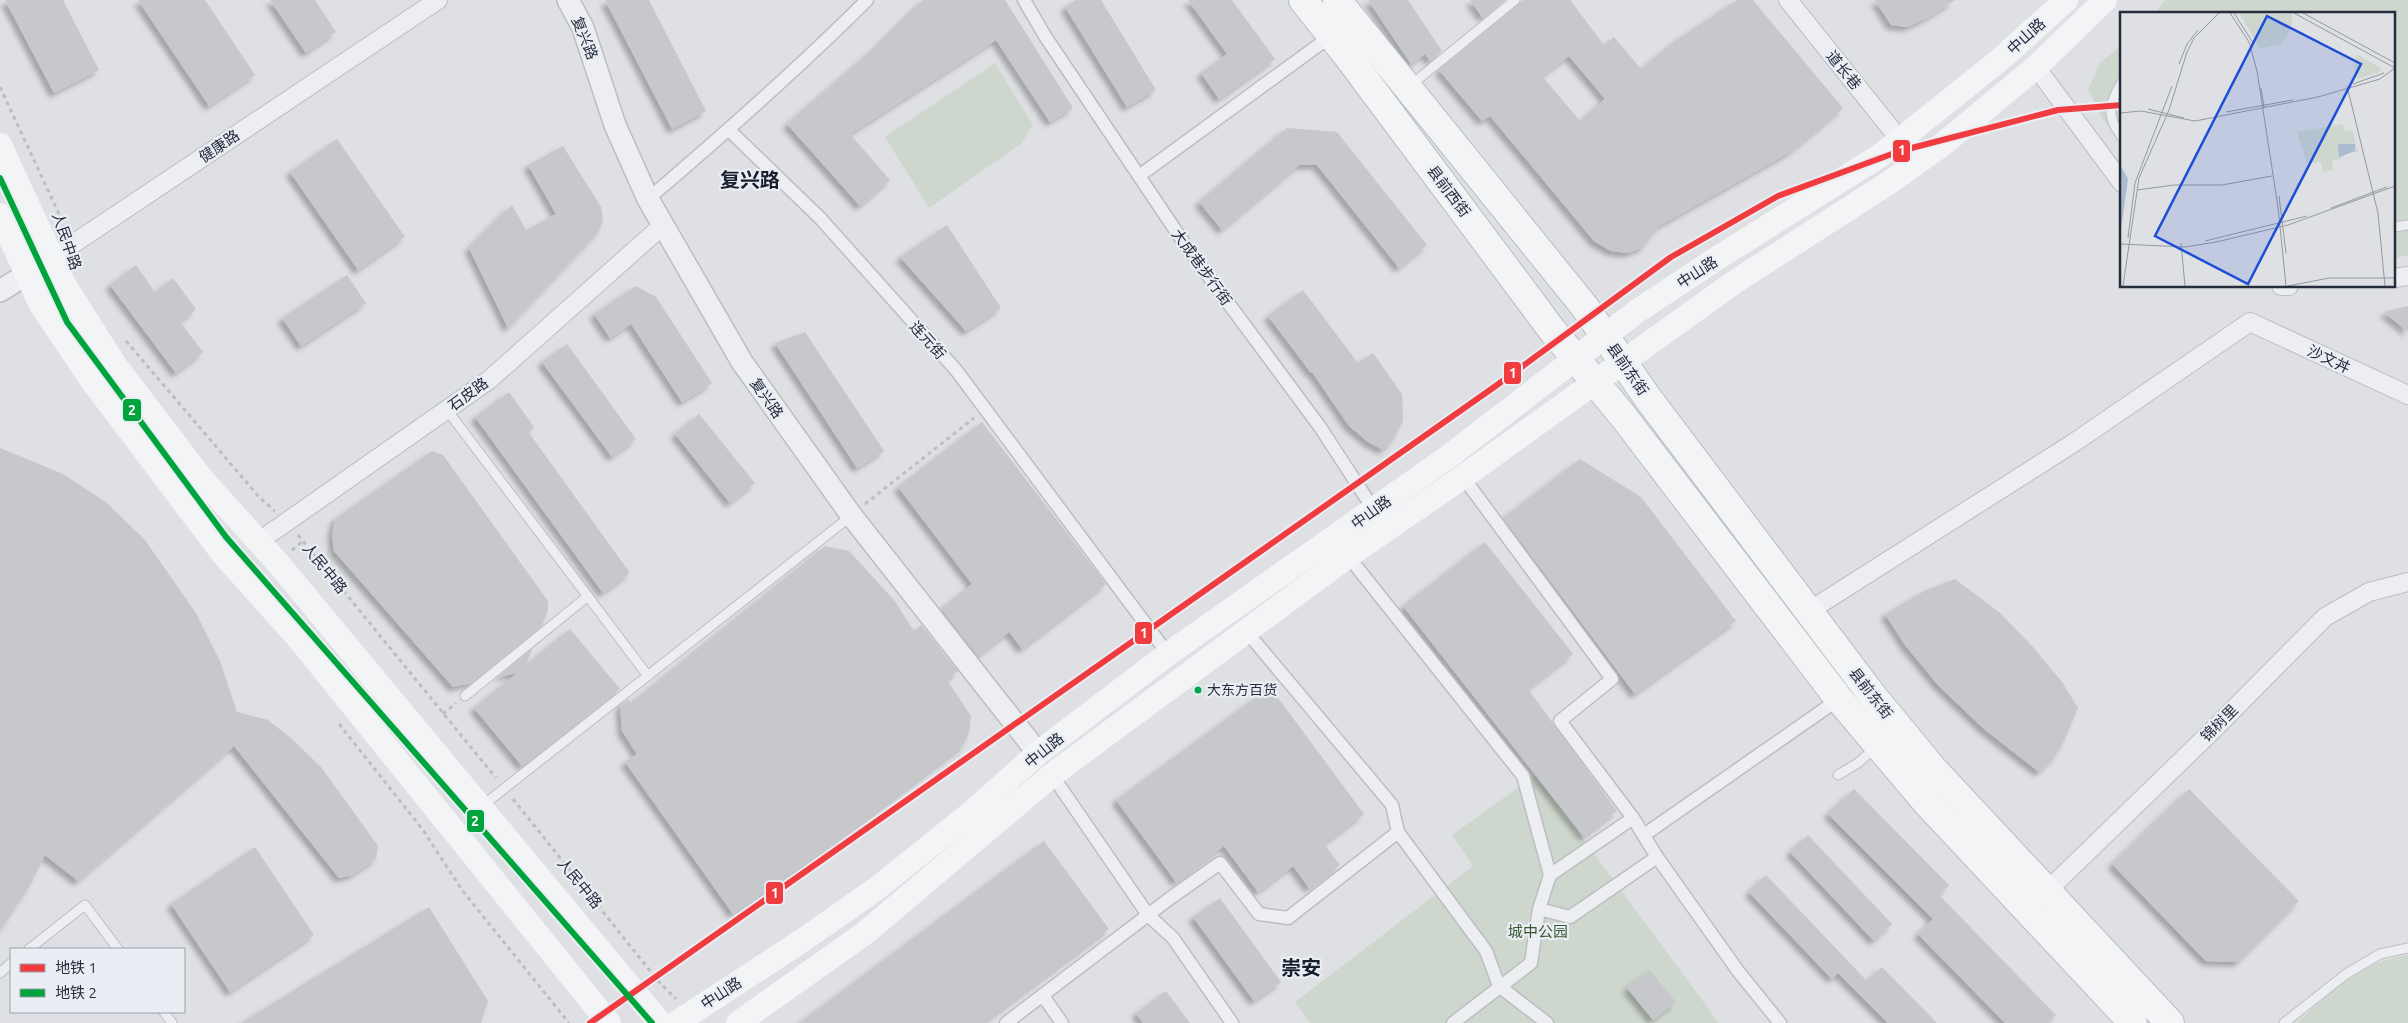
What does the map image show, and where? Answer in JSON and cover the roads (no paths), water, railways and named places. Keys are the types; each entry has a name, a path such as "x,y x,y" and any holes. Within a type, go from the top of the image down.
{"main road":[{"name":"县前西街","path":"1303,0 1594,382"},
{"name":"县前西街","path":"1337,0 1584,306 1605,336"},
{"name":"中山路","path":"683,1018 803,940 876,888 977,808 1038,754 1168,654 1448,457 1636,312 1882,155 2002,58 2066,0"},
{"name":"中山路","path":"738,1023 865,933 1052,775 1348,556 1463,477 1733,282 1890,182 1942,145 2036,67 2105,0"},
{"name":"人民中路","path":"0,145 61,253 65,286 115,365 202,479 277,562 660,1023"},
{"path":"0,215 41,305 93,382 223,554 299,639 609,1023"},
{"name":"县前东街","path":"1605,336 1622,362 1872,695 1933,770 2170,1023"},
{"name":"县前东街","path":"1594,382 1839,699 1927,803 2130,1022"}],"street":[{"name":"健康路","path":"0,290 61,253 438,0"},
{"name":"复兴路","path":"568,0 583,28 616,125 648,199 742,362 851,515 1038,754"},
{"path":"648,199 729,130 830,37 867,0"},
{"name":"大成巷步行街","path":"1024,0 1186,246 1320,427 1373,510 1388,529"},
{"name":"道长巷","path":"1788,0 1900,140"},
{"path":"1139,176 1331,36"},
{"path":"2036,67 2120,180"},
{"name":"连元街","path":"729,130 820,218 956,370 1168,654"},
{"name":"石皮路","path":"258,542 489,380 662,226"},
{"name":"沙文丼","path":"1809,611 2075,442 2250,322 2408,395"},
{"path":"1463,477 1612,679 1560,721 1633,818 1657,857 1738,971 1780,1023"},
{"path":"1348,556 1523,776 1550,875 1540,909 1530,963 1453,1023"},
{"name":"锦树里","path":"2047,891 2218,725 2325,617 2369,592 2408,582"},
{"path":"1246,631 1392,806 1398,832 1486,951 1499,986 1547,1023"},
{"path":"1644,835 1839,699"},
{"path":"1052,775 1148,915 1173,938 1232,1023"},
{"path":"1550,875 1633,818"},
{"path":"1006,1023 1220,863 1259,914 1288,918 1398,832"},
{"path":"1540,909 1570,917 1657,857"},
{"path":"1043,996 1062,1023"},
{"path":"2130,1022 2151,1001"}],"lane":[{"path":"1407,88 1515,0"},
{"path":"2120,85 2110,101 2111,118 2120,134"},
{"path":"447,410 648,676"},
{"path":"481,808 851,515"},
{"path":"465,696 588,596"},
{"path":"1838,775 1858,763 1878,745"},
{"path":"30,948 84,905 117,948"},
{"path":"2284,1023 2346,974 2380,954 2408,948"}],"metro line":[{"name":"1","path":"590,1023 1497,385 1671,257 1778,196 1900,151 2058,110 2120,105"},
{"name":"2","path":"0,178 67,322 226,537 652,1023"}],"place":[{"name":"大东方百货","path":"1198,690"}],"district":[{"name":"复兴路","path":"750,179"},
{"name":"崇安","path":"1301,967"}],"park label":[{"name":"城中公园","path":"1538,931"}]}
